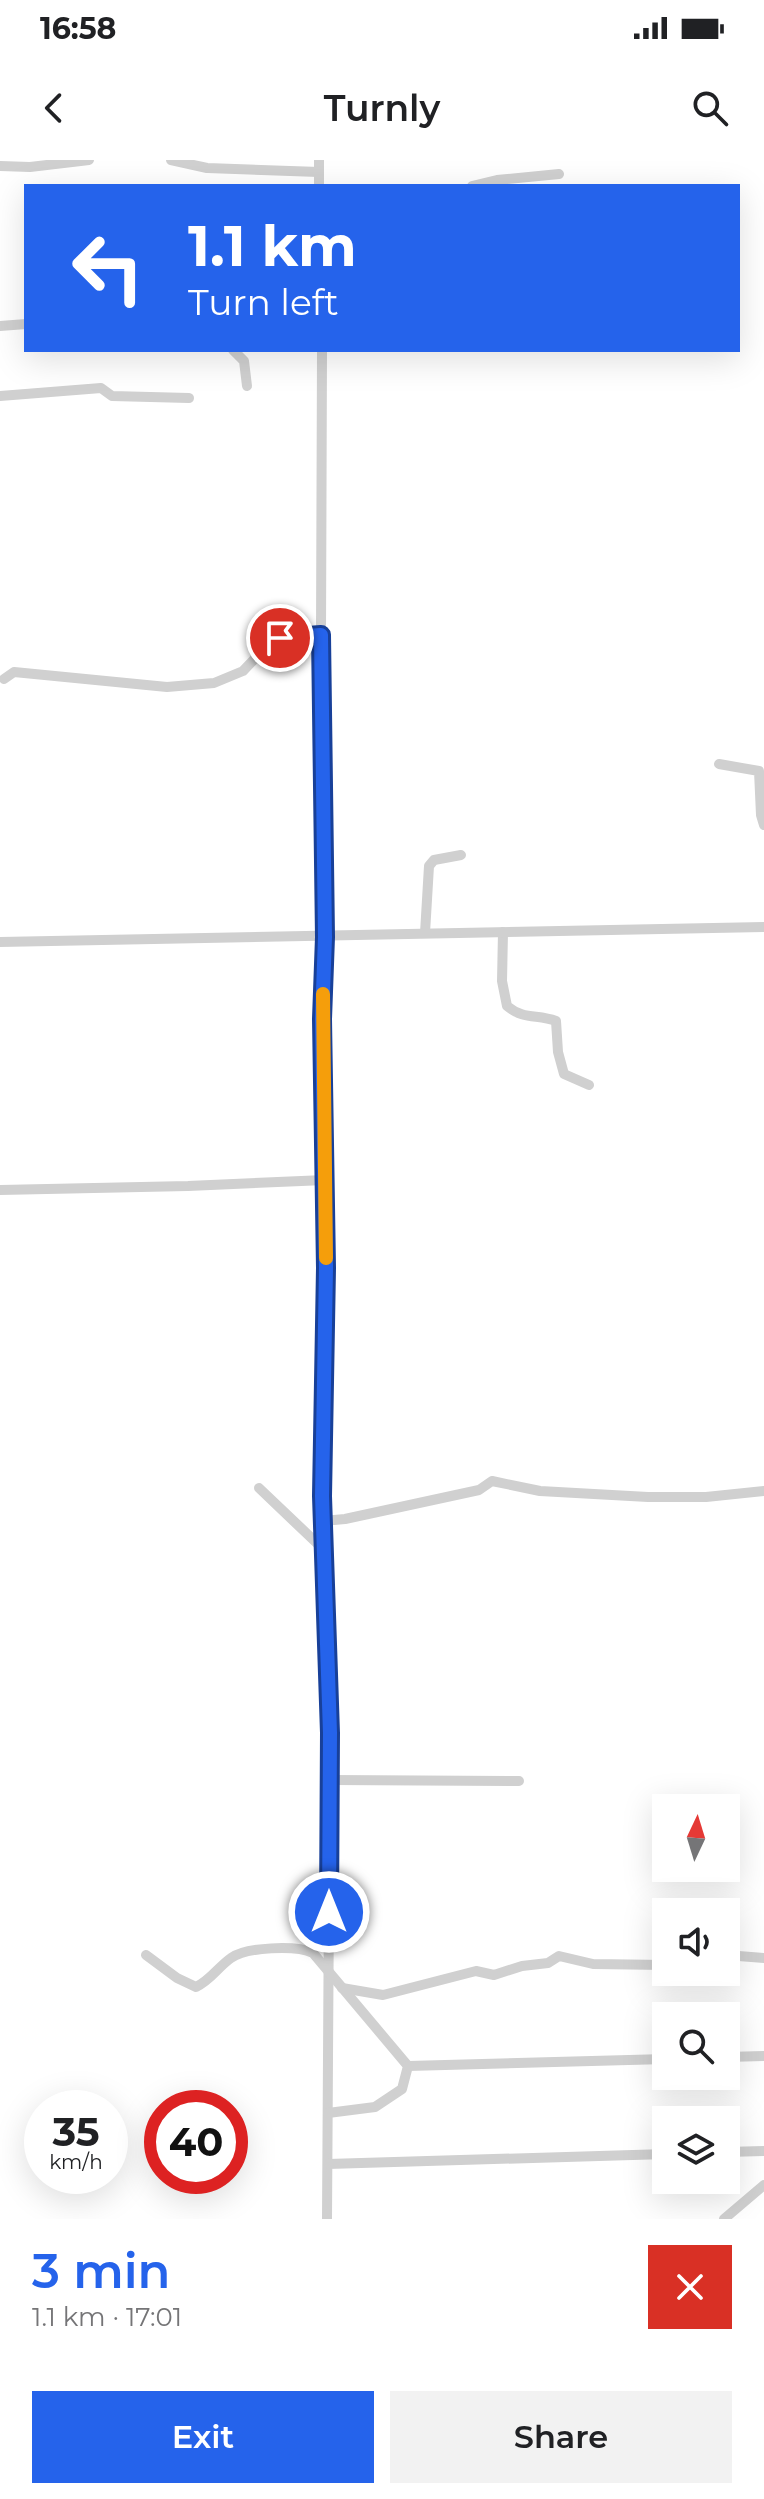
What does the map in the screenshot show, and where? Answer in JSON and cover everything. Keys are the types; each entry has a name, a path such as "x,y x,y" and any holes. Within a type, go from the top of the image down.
{"street":[{"path":"0,166 30,167 89,160"},
{"path":"171,160 207,168 319,166"},
{"path":"480,184 559,174"},
{"path":"0,326 24,324"},
{"path":"235,352 244,361 247,386"},
{"path":"322,352 321,635 325,937 322,1019 325,1180 323,1549 330,1780 327,2219"},
{"path":"0,396 101,388 112,396 189,398"},
{"path":"4,679 14,672 167,687 214,683 243,671 264,649 280,638 321,635"},
{"path":"719,764 759,771 764,825"},
{"path":"425,933 429,866 434,860 461,855"},
{"path":"0,942 764,927"},
{"path":"503,932 502,981 507,1006 527,1017 546,1017 556,1021 558,1052 564,1074 589,1085"},
{"path":"0,1190 325,1180"},
{"path":"323,1521 479,1490 492,1481 540,1491 648,1497 706,1497 764,1491"},
{"path":"259,1488 323,1549"},
{"path":"330,1780 519,1781"},
{"path":"146,1955 177,1978 196,1987 234,1956 266,1949 306,1950 313,1953 329,1971 408,2066"},
{"path":"342,1988 383,1995 476,1971 494,1975 522,1966 548,1963 559,1956 593,1964 652,1965"},
{"path":"740,1956 764,1958"},
{"path":"740,2057 764,2056"},
{"path":"408,2066 652,2059"},
{"path":"328,2113 375,2107 402,2089 408,2066"},
{"path":"740,2152 764,2151"},
{"path":"328,2164 652,2154"},
{"path":"724,2219 764,2185"}],"slow traffic":[{"path":"323,994 326,1258"}],"route":[{"path":"280,638 321,635 326,1268 322,1496 330,1733 329,1912"}]}
